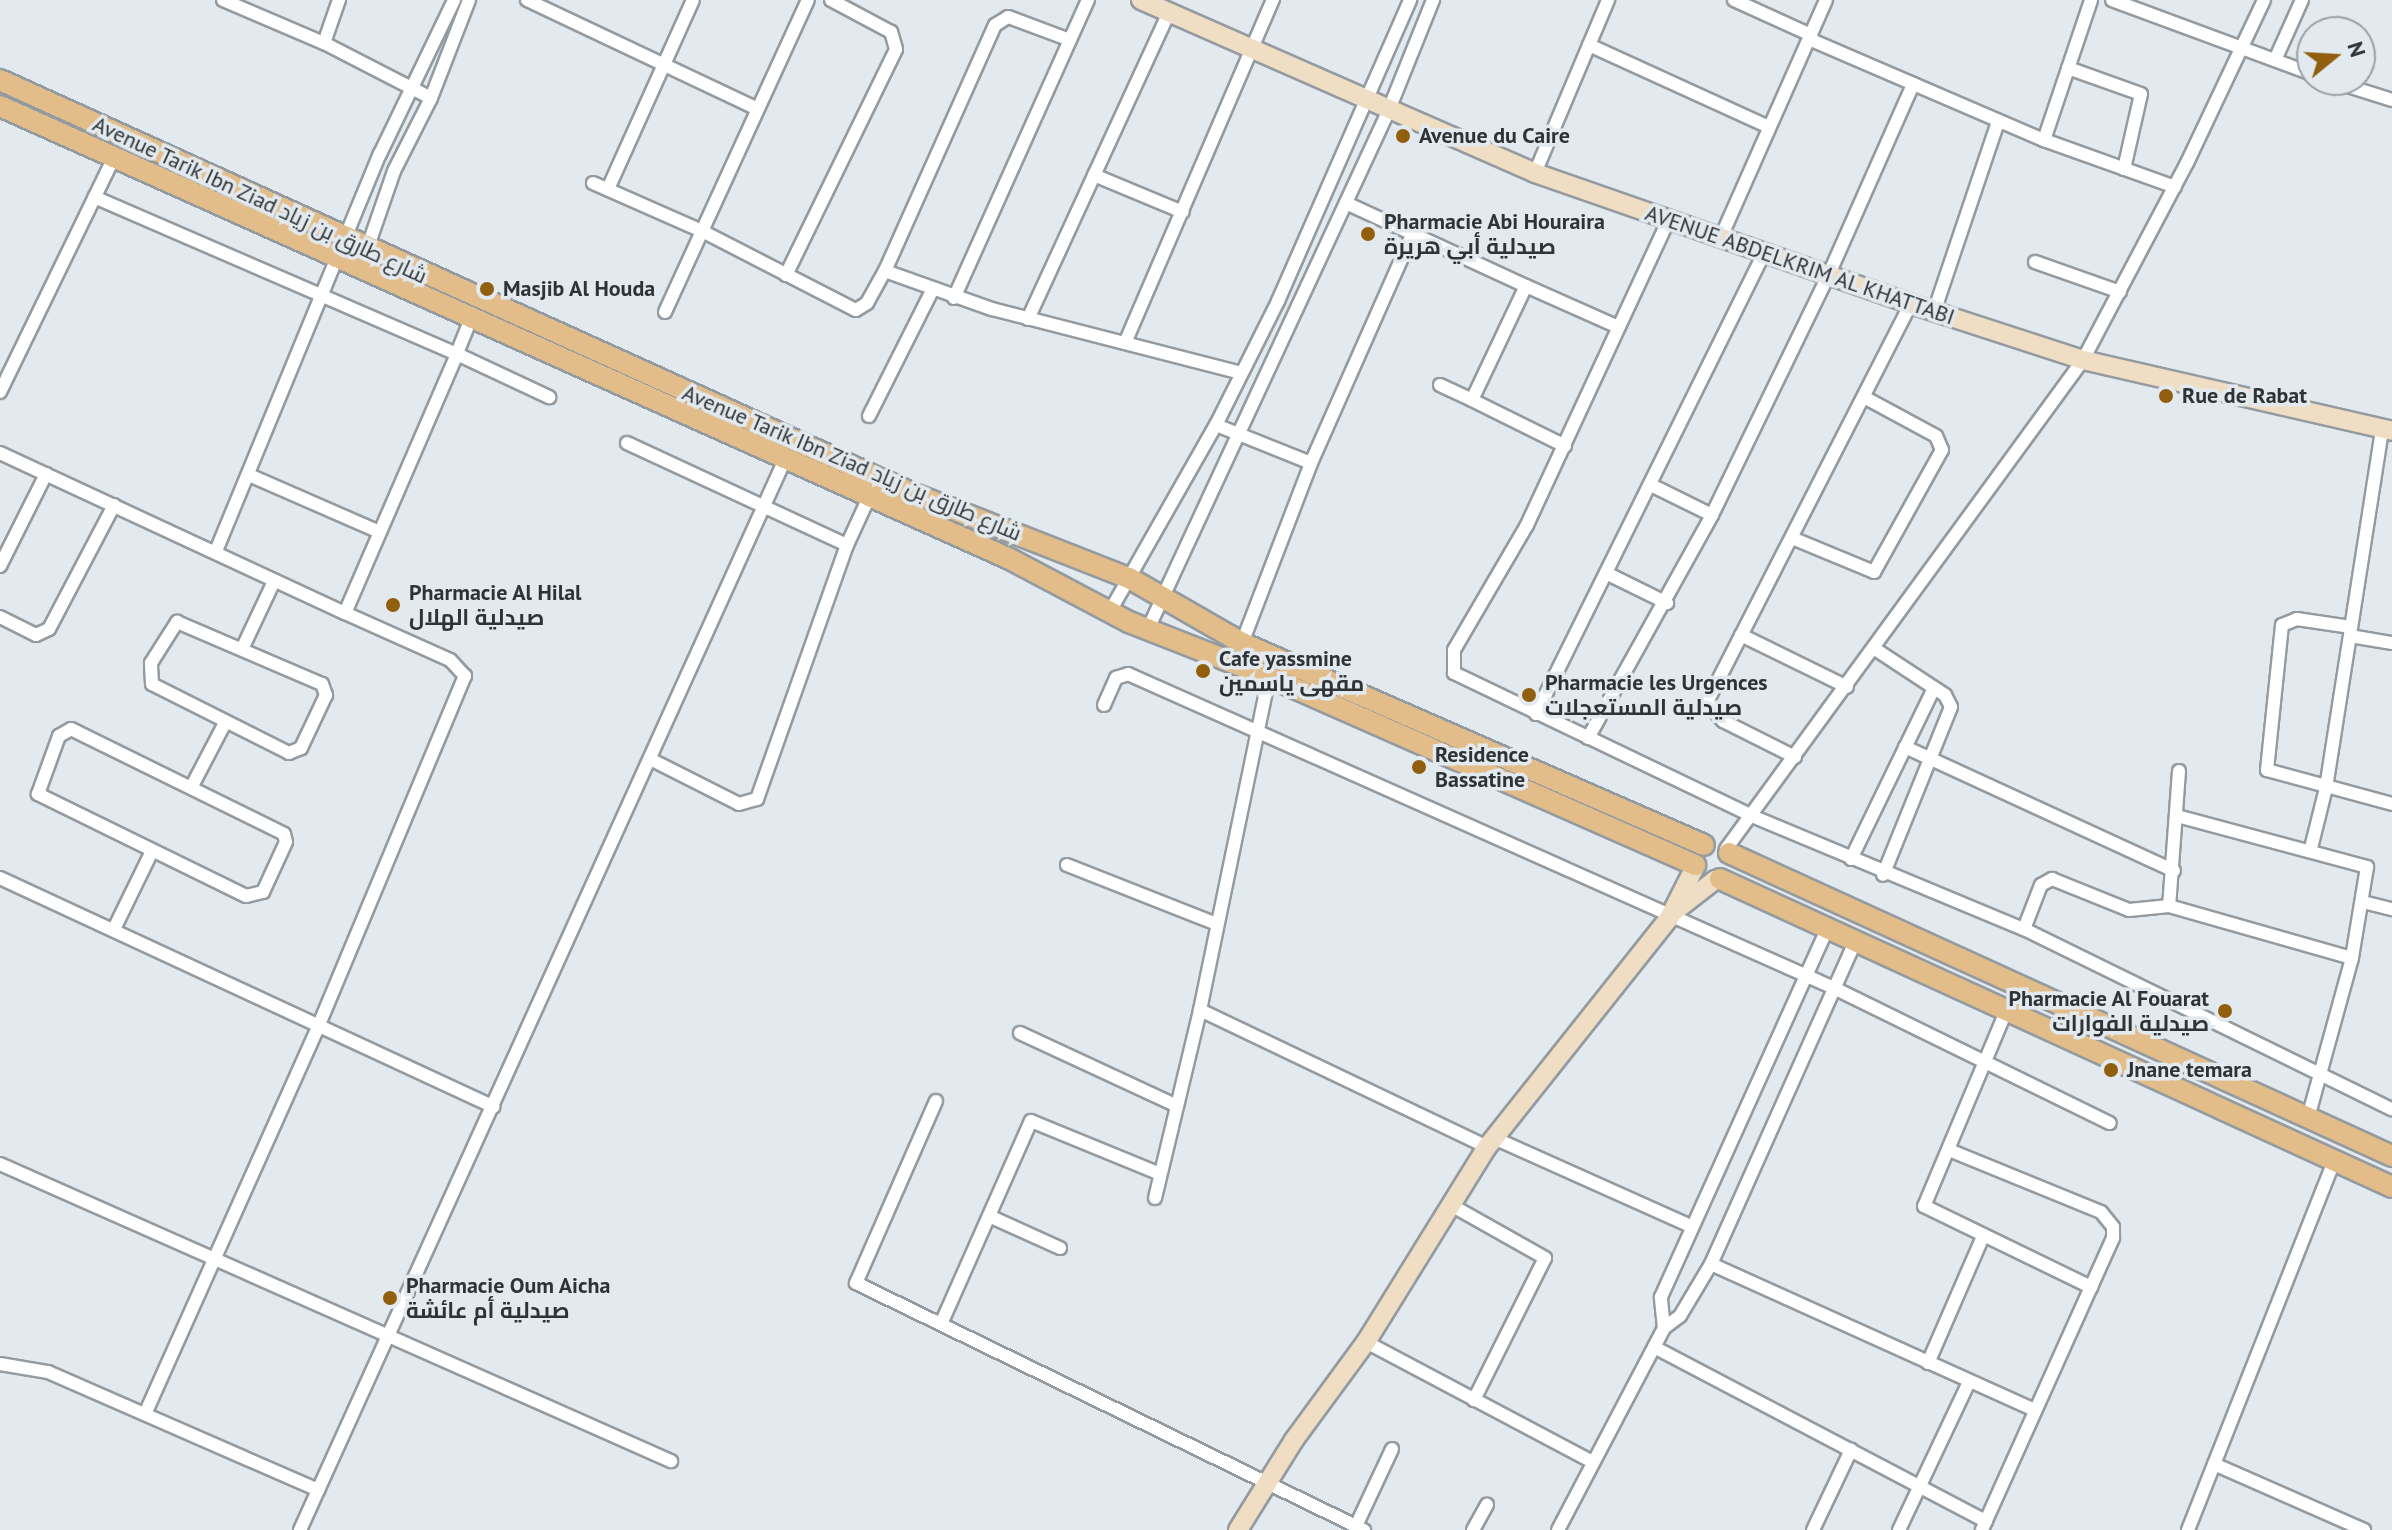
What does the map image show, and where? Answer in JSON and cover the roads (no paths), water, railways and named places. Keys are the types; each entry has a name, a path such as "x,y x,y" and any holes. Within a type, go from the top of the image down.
{"main road":[{"name":"AVENUE ABDELKRIM AL KHATTABI","path":"1141,0 1367,103 1535,173 1934,312 2083,360 2387,430"},
{"name":"Avenue Tarik Ibn Ziad شارع طارق بن زياد","path":"0,80 347,240 363,260 470,321 870,495 1010,559 1109,613 1269,677 1695,866 1718,879"},
{"name":"Avenue Tarik Ibn Ziad شارع طارق بن زياد","path":"0,106 340,260 363,260 909,492 1129,578 1242,643 1704,845 1728,851"},
{"path":"1238,1530 1268,1481 1366,1342 1491,1143 1671,915 1704,845"},
{"path":"1671,915 1730,868 1728,851"},
{"path":"1728,851 2392,1156"},
{"path":"1718,879 2392,1187"}],"street":[{"path":"324,43 339,0"},
{"path":"216,551 412,89 454,0"},
{"path":"363,260 394,171 431,98 469,0"},
{"path":"527,0 544,4 666,67 758,109"},
{"path":"608,189 666,67 693,0"},
{"path":"665,312 808,0"},
{"path":"786,275 896,49 891,32 831,0"},
{"path":"954,298 1088,0"},
{"path":"1125,343 1273,0"},
{"path":"1109,613 1216,425 1367,103 1410,0"},
{"path":"1148,629 1236,432 1388,112 1433,0"},
{"path":"1535,173 1608,0"},
{"path":"1734,0 1998,122 2175,187"},
{"path":"1721,237 1826,0"},
{"path":"2044,140 2091,0"},
{"path":"2112,0 2296,68"},
{"path":"1728,851 2083,360 2175,187 2244,48 2264,0"},
{"path":"2275,60 2302,0"},
{"path":"226,1 324,43 431,98"},
{"path":"1028,319 1169,13"},
{"path":"593,183 702,231 858,310 867,303 885,271 995,25 1008,17 1070,40"},
{"path":"1589,45 1769,127"},
{"path":"2068,68 2141,94 2124,169"},
{"path":"1588,738 1667,603 1712,515 1829,274 1913,84"},
{"path":"1934,312 1998,122"},
{"path":"0,392 5,370 114,157"},
{"path":"1094,175 1183,212"},
{"path":"95,197 549,397"},
{"path":"1346,203 1618,327"},
{"path":"1669,219 1565,446 1452,661 1454,673 1467,683 1883,875 2024,929 2392,1109"},
{"path":"1242,643 1311,463 1413,233"},
{"path":"1536,714 1608,574 1764,253"},
{"path":"2035,262 2120,292"},
{"path":"885,271 954,298 1241,373"},
{"path":"1472,400 1526,286"},
{"path":"869,416 933,289"},
{"path":"1795,757 1723,721 1708,708 1741,635 1911,304"},
{"path":"345,613 377,531 470,321"},
{"path":"1440,385 1565,446"},
{"path":"1792,538 1874,572 1942,450 1936,436 1864,397"},
{"path":"1216,425 1311,463"},
{"path":"2311,848 2326,788 2350,631 2387,430"},
{"path":"627,443 847,545"},
{"path":"0,453 450,660 465,676 318,1027 145,1414"},
{"path":"300,1530 386,1334 494,1107 652,760 786,457"},
{"path":"0,566 46,474"},
{"path":"249,475 377,531"},
{"path":"1651,485 1712,515"},
{"path":"652,760 739,804 757,799 847,545 870,495"},
{"path":"0,617 36,635 49,629 114,505"},
{"path":"1608,574 1667,603"},
{"path":"243,647 274,581"},
{"path":"2392,643 2297,619 2279,632 2267,770 2392,804"},
{"path":"177,622 243,647 322,684 326,695 295,754 225,723 164,692 150,681 149,671 162,639 177,622"},
{"path":"1741,635 1847,687"},
{"path":"1875,649 1949,698 1951,707 1883,875"},
{"path":"1104,705 1116,678 1128,674 1258,735 1834,988 1986,1059 2110,1123"},
{"path":"1155,1198 1200,1010 1269,677"},
{"path":"1851,859 1934,688"},
{"path":"192,786 225,723"},
{"path":"71,729 192,786 284,834 286,842 266,889 246,896 38,794 59,736 71,729"},
{"path":"1905,747 2174,871"},
{"path":"2169,906 2174,871 2179,771"},
{"path":"2177,816 2365,864 2363,902 2352,958 2308,1118"},
{"path":"114,929 152,851"},
{"path":"1067,865 1217,924"},
{"path":"0,878 494,1107"},
{"path":"2024,929 2041,885 2052,879 2129,910 2169,906 2352,958"},
{"path":"2363,902 2392,909"},
{"path":"1664,1328 1661,1297 1691,1226 1732,1146 1827,929"},
{"path":"1558,1530 1664,1328 1680,1316 1711,1264 1855,942"},
{"path":"2007,1009 1924,1206 1982,1239 2091,1287"},
{"path":"1200,1010 1491,1143 1691,1226"},
{"path":"1020,1033 1177,1106"},
{"path":"936,1101 856,1283 1360,1528 1392,1449"},
{"path":"941,1324 1031,1121 1160,1174"},
{"path":"1654,1347 1919,1486 1984,1525 2113,1238 2112,1220 1949,1150"},
{"path":"2188,1530 2335,1159"},
{"path":"0,1164 671,1461"},
{"path":"1451,1205 1545,1258 1474,1400"},
{"path":"989,1216 1060,1248"},
{"path":"1928,1363 1982,1239"},
{"path":"1711,1264 2035,1410"},
{"path":"1366,1342 1593,1462"},
{"path":"0,1364 48,1372 318,1490"},
{"path":"1899,1530 1969,1382"},
{"path":"1813,1530 1851,1450"},
{"path":"2214,1464 2364,1530"},
{"path":"1473,1530 1487,1505"}],"place":[{"name":"Avenue du Caire","path":"1403,136"},
{"name":"Pharmacie Abi Houraira صيدلية أبي هريرة","path":"1368,234"},
{"name":"Masjib Al Houda","path":"487,289"},
{"name":"Rue de Rabat","path":"2166,396"},
{"name":"Pharmacie Al Hilal صيدلية الهلال","path":"393,605"},
{"name":"Cafe yassmine مقهى ياسمين","path":"1203,671"},
{"name":"Pharmacie les Urgences صيدلية المستعجلات","path":"1529,695"},
{"name":"Residence Bassatine","path":"1419,767"},
{"name":"Pharmacie Al Fouarat صيدلية الفوارات","path":"2225,1011"},
{"name":"Jnane temara","path":"2111,1070"},
{"name":"Pharmacie Oum Aicha صيدلية أم عائشة","path":"390,1298"}]}
